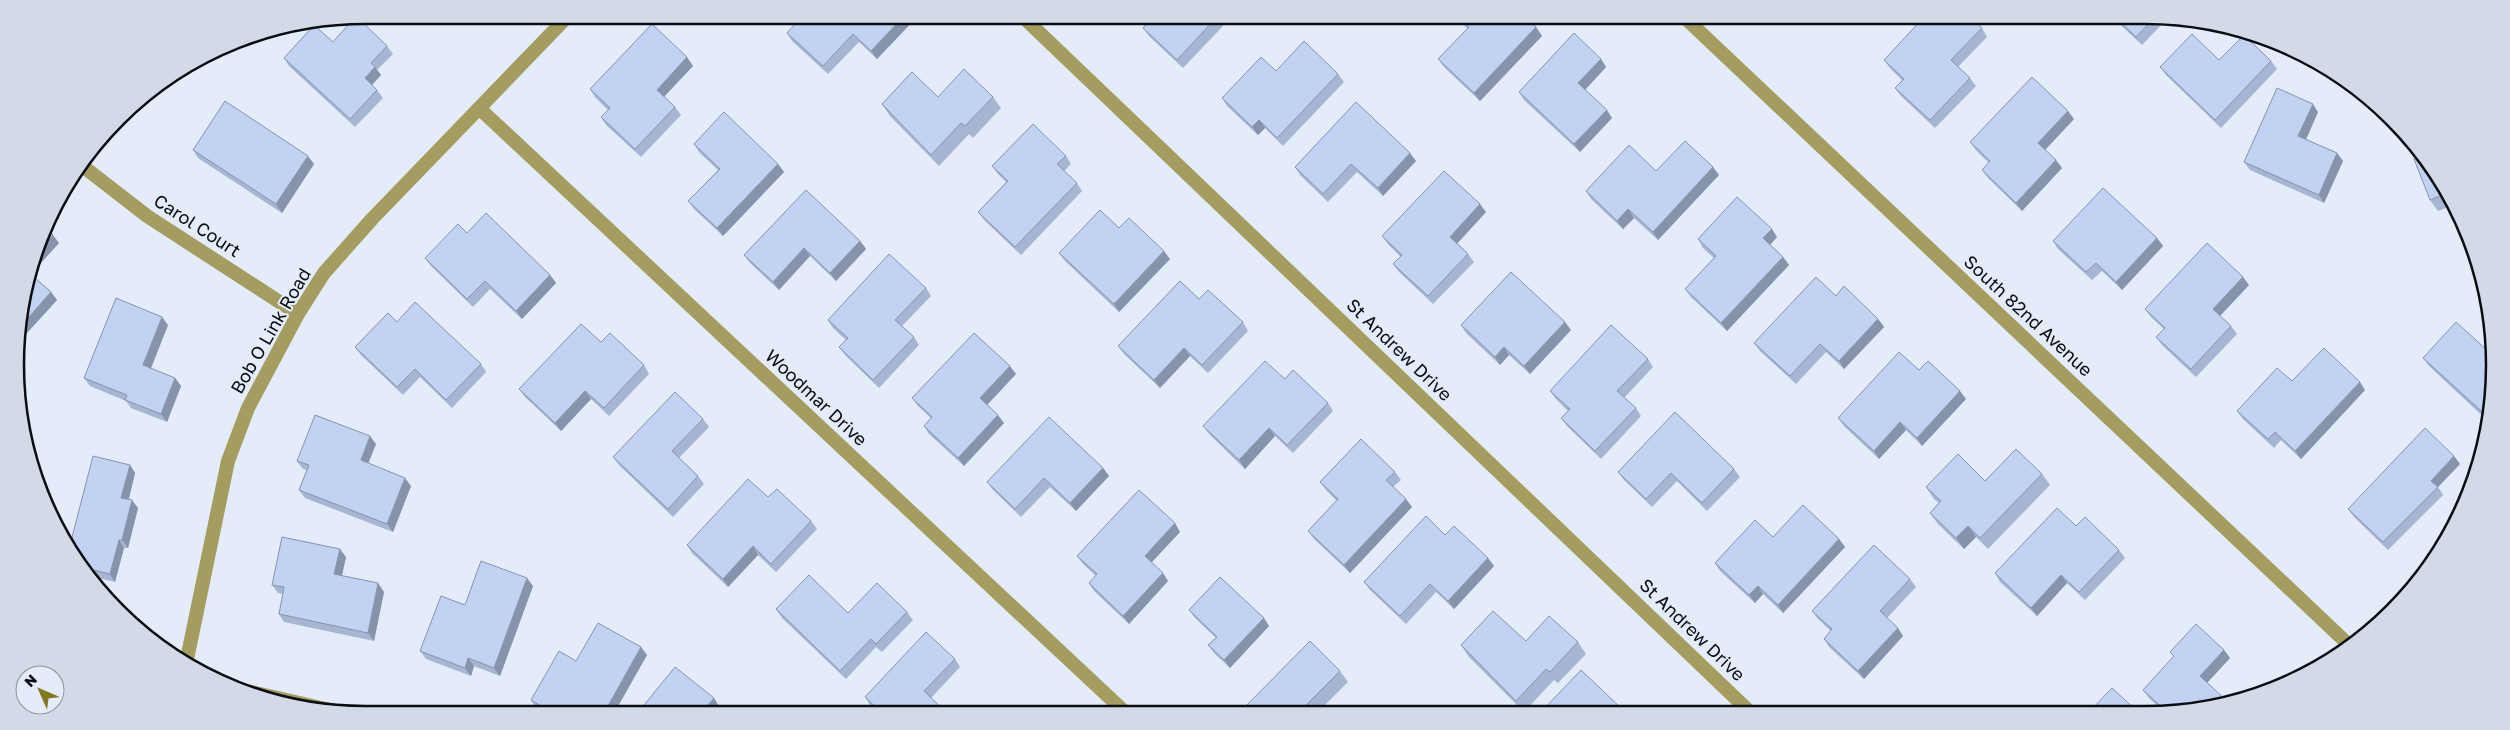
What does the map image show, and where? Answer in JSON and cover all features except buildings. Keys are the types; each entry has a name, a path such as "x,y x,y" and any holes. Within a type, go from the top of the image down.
{"street":[{"name":"Bob O Link Road","path":"187,657 228,461 248,408 298,314 324,273 372,220 560,24"},
{"name":"St Andrew Drive","path":"1030,24 1744,706"},
{"name":"South 82nd Avenue","path":"1692,24 2345,642"},
{"name":"Woodmar Drive","path":"480,109 1118,706"},
{"name":"Carol Court","path":"86,168 147,216 298,314"}]}
